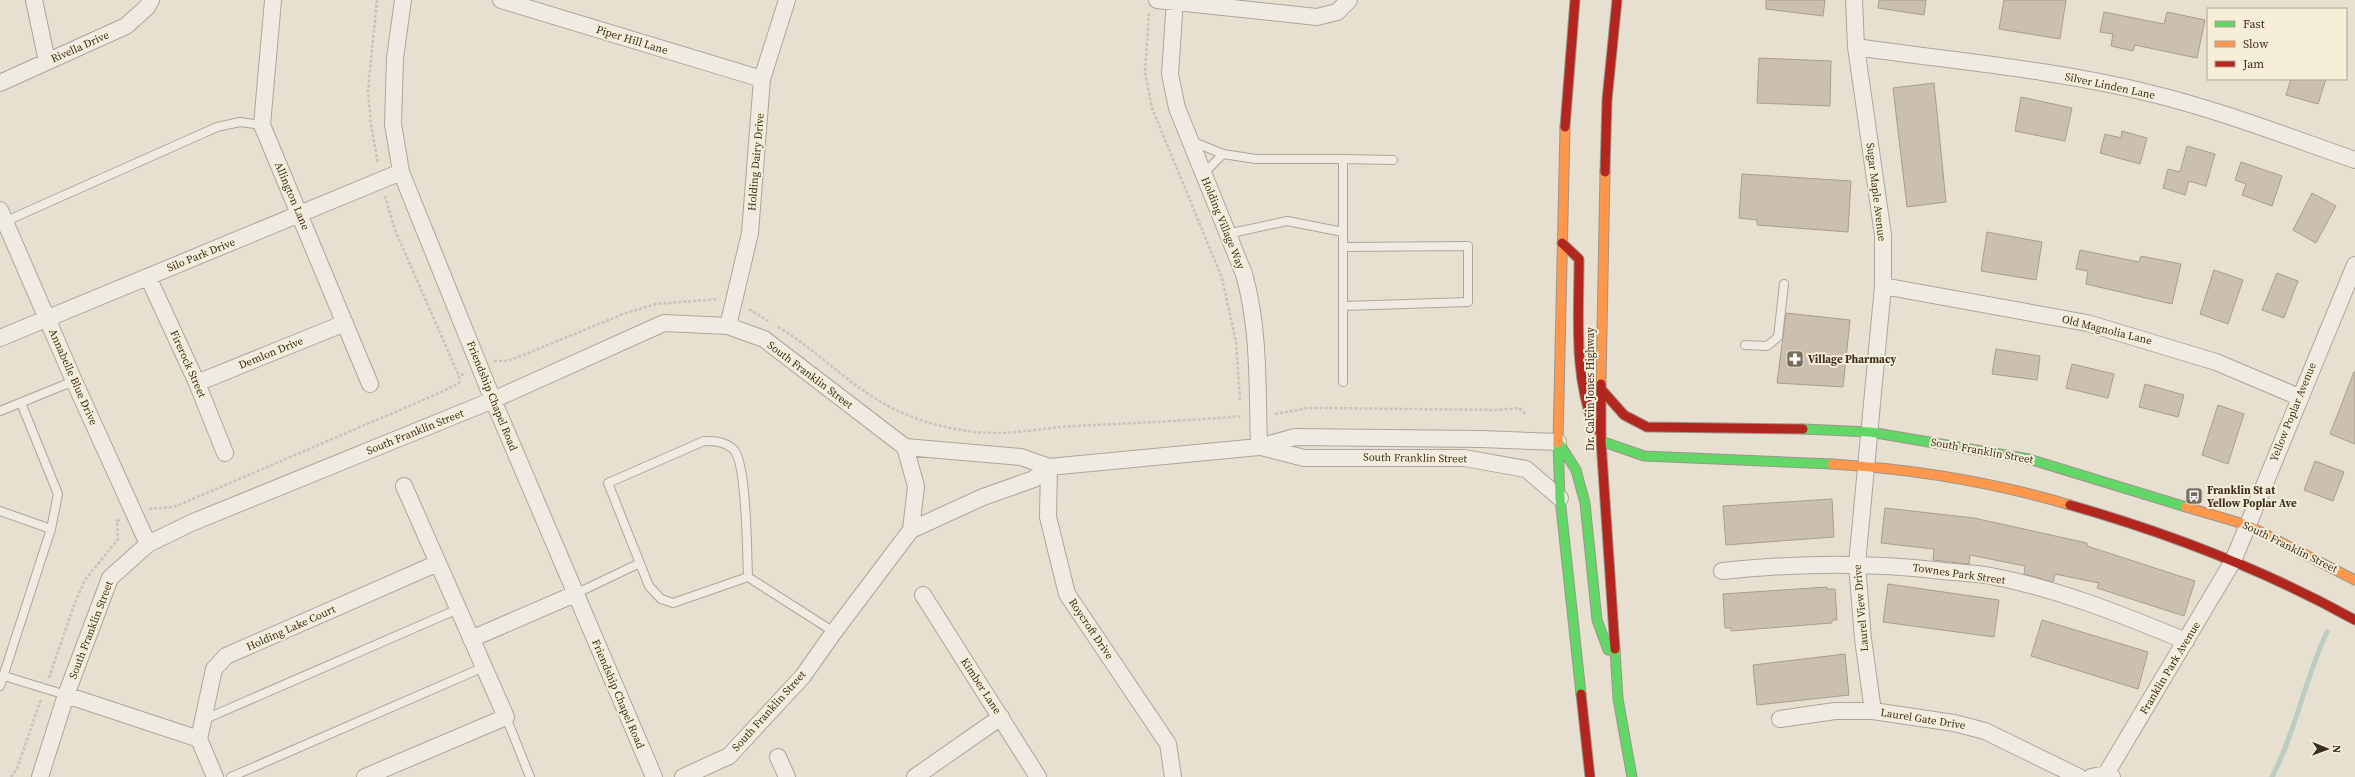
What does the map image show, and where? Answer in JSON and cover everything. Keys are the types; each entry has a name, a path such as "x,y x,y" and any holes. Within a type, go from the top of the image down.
{"main road":[{"path":"1576,0 1565,108 1558,442 1560,498 1590,777"},
{"name":"Dr. Calvin Jones Highway","path":"1617,0 1607,100 1601,441 1618,699 1632,777"},
{"path":"1600,71 1607,100"},
{"path":"1562,243 1579,258 1581,367 1588,416 1601,441 1644,456 1767,460 1865,466 1926,474 2023,491 2116,518 2234,560 2312,596 2355,620"},
{"name":"South Franklin Street","path":"1601,389 1624,415 1647,427 1785,428 1870,432 2029,459 2247,525 2355,580"},
{"path":"1558,442 1576,470 1585,503 1597,620 1616,670"}],"street":[{"path":"34,0 47,61"},
{"name":"Rivella Drive","path":"0,83 126,26 147,8 151,0"},
{"name":"Allington Lane","path":"273,0 262,125 370,384"},
{"name":"Friendship Chapel Road","path":"403,0 395,58 393,124 401,172 493,400 654,777"},
{"name":"Piper Hill Lane","path":"501,0 762,79"},
{"name":"Holding Dairy Drive","path":"728,326 750,233 762,79 787,0"},
{"path":"1153,6 1175,1 1317,17 1337,12 1349,0"},
{"name":"Sugar Maple Avenue","path":"1854,0 1856,48 1883,235 1883,286 1870,432"},
{"name":"Holding Village Way","path":"1175,1 1170,74 1177,108 1244,274 1252,301 1258,382 1259,447"},
{"name":"Silver Linden Lane","path":"1856,48 2059,75 2146,92 2265,128 2355,160"},
{"name":"Silo Park Drive","path":"0,338 401,172"},
{"name":"Annabelle Blue Drive","path":"2,218 148,544"},
{"name":"Yellow Poplar Avenue","path":"2234,560 2247,525 2355,265"},
{"name":"Firerock Street","path":"148,277 197,383 225,453"},
{"name":"Old Magnolia Lane","path":"1883,286 2087,323 2216,362 2300,397"},
{"name":"Demlon Drive","path":"197,383 345,323"},
{"name":"South Franklin Street","path":"40,777 66,695 110,578 148,544 191,523 493,400 664,323 728,326 764,339 905,447 1021,457 1049,467 1259,447 1295,437 1481,439 1558,442"},
{"name":"Laurel View Drive","path":"1870,432 1865,466 1857,564 1863,639 1873,711"},
{"path":"905,447 916,486 911,530"},
{"name":"South Franklin Street","path":"1259,447 1304,458 1464,458 1526,469 1560,498"},
{"name":"South Franklin Street","path":"683,777 729,756 803,676 834,632 911,530 983,497 1034,479 1049,467"},
{"name":"Roycroft Drive","path":"1049,467 1048,517 1067,594 1168,744 1173,777"},
{"path":"365,777 506,717 404,486"},
{"name":"Franklin Park Avenue","path":"2103,776 2234,560"},
{"name":"Holding Lake Court","path":"199,740 214,669 226,656 438,563"},
{"name":"Townes Park Street","path":"1722,571 1784,565 1857,564 1899,566 1990,576 2060,593 2128,617 2186,641"},
{"path":"472,639 575,594"},
{"name":"Kimber Lane","path":"923,595 1038,777"},
{"path":"66,695 199,740 215,777"},
{"name":"Laurel Gate Drive","path":"1780,719 1835,711 1873,711 1954,723 1985,731 2079,777"},
{"path":"915,777 1001,717"},
{"path":"778,757 787,777"}],"lane":[{"path":"2,218 217,127 240,122 262,125"},
{"path":"1190,141 1223,154 1256,159 1393,160"},
{"path":"1203,174 1223,154"},
{"path":"1343,382 1344,159"},
{"path":"1227,234 1287,221 1343,232"},
{"path":"1343,247 1468,246 1468,302 1343,306"},
{"path":"1745,345 1767,346 1778,337 1784,284"},
{"path":"0,411 74,381"},
{"path":"0,686 50,528 58,494 21,402"},
{"path":"704,441 720,442 734,449 742,467 748,577 673,603 661,598 649,586 608,483 704,441"},
{"path":"0,511 50,528"},
{"path":"575,594 640,563"},
{"path":"748,577 834,632"},
{"path":"203,720 458,609"},
{"path":"231,777 484,667"},
{"path":"4,676 66,695"},
{"path":"506,717 530,777"}],"path":[{"path":"377,0 368,90 371,125 378,163"},
{"path":"1153,6 1145,73 1152,108 1222,278 1236,342 1240,406"},
{"path":"147,510 155,507 164,509 174,507 437,394 459,383 459,376 396,230 384,192"},
{"path":"489,363 514,358 623,314 656,304 715,298"},
{"path":"748,308 791,334 860,388 894,408 937,425 971,432 997,433 1060,427 1222,418 1241,416 1240,411"},
{"path":"459,376 467,372"},
{"path":"1283,414 1314,408 1497,410 1519,408 1526,414"},
{"path":"51,673 74,604 85,580 118,539 117,521 124,519"},
{"path":"11,777 16,769 39,706"}],"building":[{"path":"1766,0 1825,0 1823,16 1766,9"},
{"path":"1879,0 1926,0 1924,15 1878,8"},
{"path":"2004,0 2066,0 2060,39 1999,29"},
{"path":"2104,12 2164,24 2167,12 2205,20 2197,58 2135,45 2133,51 2111,46 2113,34 2100,32"},
{"path":"1759,58 1831,61 1830,106 1757,103"},
{"path":"2291,80 2326,80 2318,104 2286,95"},
{"path":"1934,83 1946,202 1907,207 1893,88"},
{"path":"2021,97 2072,108 2065,141 2015,131"},
{"path":"2122,131 2147,138 2140,164 2100,153 2105,134 2121,138"},
{"path":"2187,146 2215,154 2206,186 2189,181 2185,195 2163,188 2168,169 2180,172"},
{"path":"2241,162 2282,176 2272,206 2242,195 2246,184 2235,180"},
{"path":"1742,174 1851,181 1848,232 1757,225 1757,220 1739,218"},
{"path":"2312,193 2336,206 2316,243 2293,230"},
{"path":"1987,232 2042,242 2036,280 1981,271"},
{"path":"2080,250 2139,262 2141,256 2181,264 2172,304 2086,284 2088,271 2076,269"},
{"path":"2214,270 2243,280 2228,324 2200,314"},
{"path":"2277,273 2298,281 2284,318 2262,310"},
{"path":"1786,313 1850,320 1843,387 1777,383"},
{"path":"1996,349 2040,356 2037,380 1992,374"},
{"path":"2072,364 2114,374 2108,398 2066,388"},
{"path":"2355,372 2355,444 2330,434"},
{"path":"2145,384 2184,395 2178,417 2139,407"},
{"path":"2218,405 2244,414 2228,464 2202,455"},
{"path":"2315,461 2344,472 2333,501 2304,490"},
{"path":"1832,499 1834,537 1726,545 1723,506"},
{"path":"1885,508 1974,518 2087,543 2087,546 2195,581 2184,616 2097,588 2099,583 2055,574 2053,582 2024,574 2025,566 1970,555 1969,564 1933,560 1934,549 1881,543"},
{"path":"1888,584 1999,600 1994,637 1883,622"},
{"path":"1827,587 1827,589 1835,589 1837,620 1832,620 1832,623 1731,631 1731,628 1725,628 1723,594"},
{"path":"2042,620 2148,652 2138,689 2031,656"},
{"path":"1845,654 1849,695 1757,705 1753,665"}],"waterway":[{"path":"2272,777 2288,741 2312,668 2327,632"}],"traffic: fast":[{"path":"1803,429 1870,432 2029,459 2186,507"},
{"path":"1601,441 1644,456 1832,464"},
{"path":"1558,443 1560,498 1581,694"},
{"path":"1559,443 1576,470 1585,503 1597,620 1608,650"},
{"path":"1615,649 1618,699 1632,777"}],"traffic: slow":[{"path":"1558,443 1565,127"},
{"path":"1601,384 1605,172"},
{"path":"1832,464 1892,469 1982,483 2070,505"},
{"path":"2186,507 2247,525 2355,580"}],"traffic: jam":[{"path":"1565,127 1575,0"},
{"path":"1605,172 1607,100 1617,0"},
{"path":"1562,243 1579,259 1578,324 1580,367 1588,409 1595,429"},
{"path":"1601,384 1601,441 1615,649"},
{"path":"1601,389 1624,415 1647,427 1803,429"},
{"path":"2070,505 2143,528 2216,554 2286,585 2355,620"},
{"path":"1581,694 1590,777"}],"place":[{"name":"Village Pharmacy","path":"1795,359"},
{"name":"Franklin St at Yellow Poplar Ave","path":"2194,496"}]}
